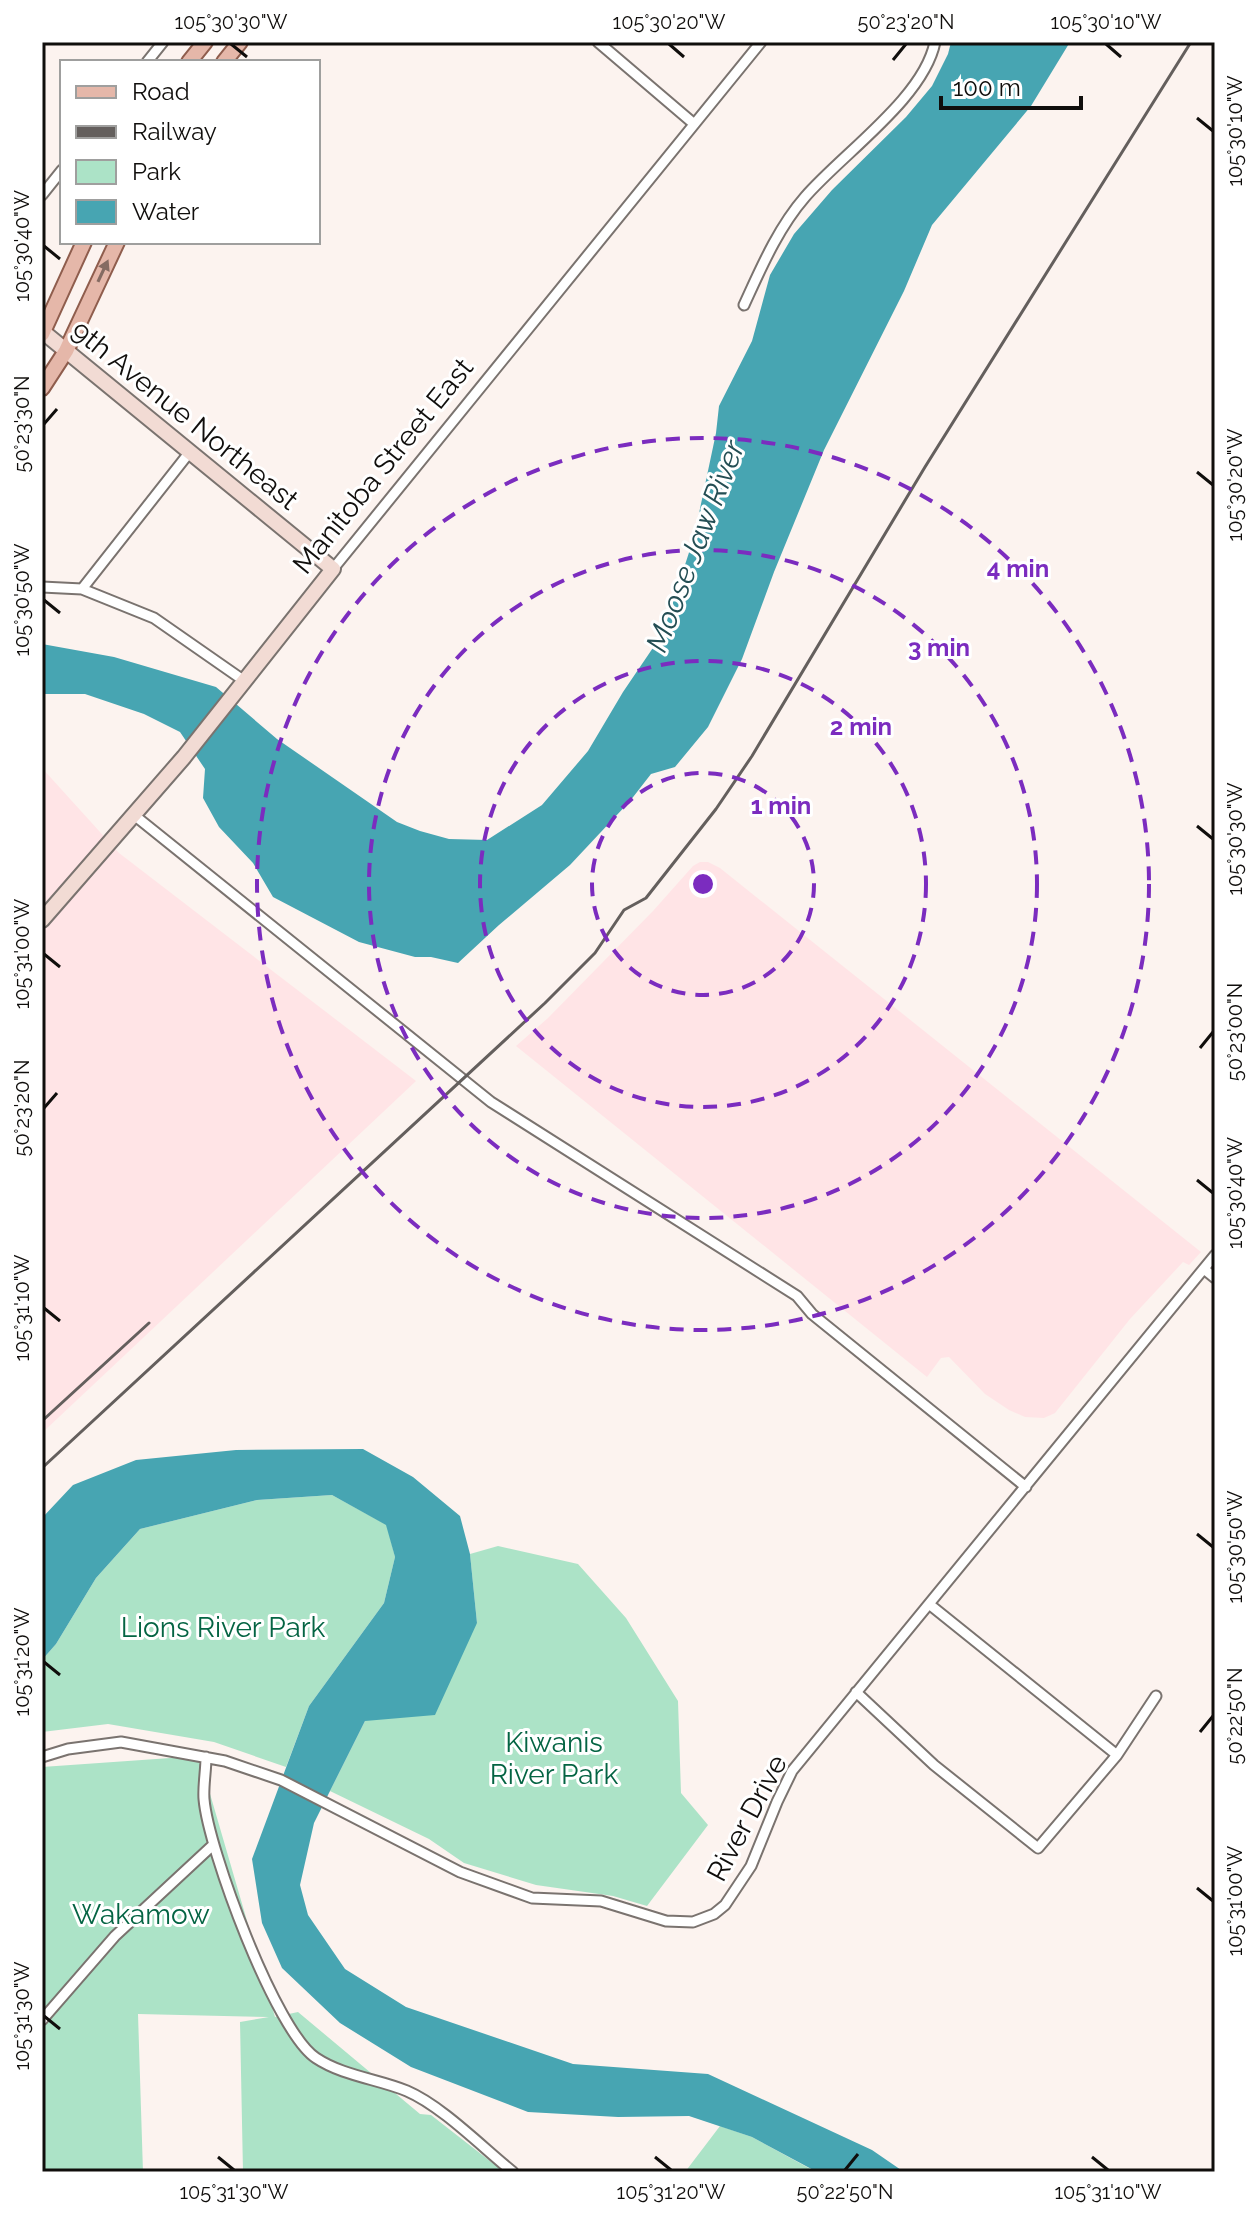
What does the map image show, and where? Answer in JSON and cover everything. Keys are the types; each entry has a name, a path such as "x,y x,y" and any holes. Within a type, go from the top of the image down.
{"main road":[{"path":"191,60 205,42"},
{"path":"226,60 240,42"},
{"path":"42,332 83,244"},
{"path":"42,388 66,351 116,244"}],"street":[{"path":"598,42 693,123"},
{"name":"Manitoba Street East","path":"42,920 184,757 761,42"},
{"path":"744,305 771,248 803,198 883,121 925,70 935,42"},
{"path":"42,195 60,172"},
{"name":"9th Avenue Northeast","path":"42,332 333,569"},
{"path":"82,589 189,453"},
{"path":"42,587 82,589 154,618 239,686"},
{"path":"134,815 491,1102 797,1296 812,1314 1023,1491"},
{"name":"River Drive","path":"206,1757 281,1780 460,1872 532,1898 601,1901 666,1921 693,1922 714,1914 736,1891 757,1853 792,1771 1215,1255"},
{"path":"1204,1269 1215,1278"},
{"path":"929,1604 1117,1755"},
{"path":"856,1692 934,1765 1038,1848 1117,1755 1156,1696"},
{"path":"42,1757 68,1749 121,1742 206,1757 204,1799 213,1845 264,1979 296,2039 314,2057 337,2068 408,2092 434,2108 513,2172"},
{"path":"42,2020 115,1936 213,1845"}],"shaded area":[{"path":"42,768 119,853 416,1081 42,1433"},
{"path":"700,862 720,868 1201,1252 1189,1265 1183,1262 1130,1319 1055,1413 1044,1418 1025,1417 1009,1410 985,1394 949,1357 941,1358 927,1377 516,1046 548,1018"}],"green space":[{"name":"Lions River Park","path":"332,1495 387,1525 395,1557 384,1603 309,1706 286,1767 214,1742 108,1724 42,1732 42,1660 56,1644 96,1578 140,1529 257,1500"},
{"name":"Kiwanis River Park","path":"498,1546 578,1564 626,1618 678,1701 681,1793 708,1825 647,1906 613,1896 536,1885 464,1863 429,1839 330,1791 365,1721 477,1623 470,1554"},
{"name":"Wakamow","path":"199,1756 275,2017 298,2012 420,2114 431,2115 504,2172 243,2172 240,2022 269,2017 138,2014 143,2172 42,2172 42,1767"},
{"path":"720,2126 752,2137 816,2172 685,2172"}],"water":[{"name":"Moose Jaw River","path":"951,42 1070,42 1031,106 932,225 904,291 824,450 742,659 708,727 675,767 651,774 570,865 458,963 415,957 359,942 273,897 253,863 219,827 203,798 205,769 180,732 144,714 85,694 42,694 42,644 114,657 216,687 277,739 397,822 449,839 487,840 542,805 588,751 663,633 694,537 719,406 752,341 770,275 794,234 932,86"},
{"path":"363,1449 413,1477 460,1516 470,1554 477,1623 435,1715 365,1721 314,1823 300,1885 308,1915 345,1969 406,2007 573,2064 708,2074 872,2150 904,2172 817,2172 752,2137 689,2116 618,2117 528,2112 411,2067 340,2023 282,1968 262,1923 252,1859 309,1706 384,1603 395,1557 386,1525 332,1495 257,1500 140,1529 96,1578 56,1644 42,1660 42,1518 73,1485 136,1460 236,1450"}],"railway":[{"path":"42,1468 545,1003 595,953 624,910 646,898 716,809 752,756 925,467 1191,42"},
{"path":"42,1421 149,1323"}]}
